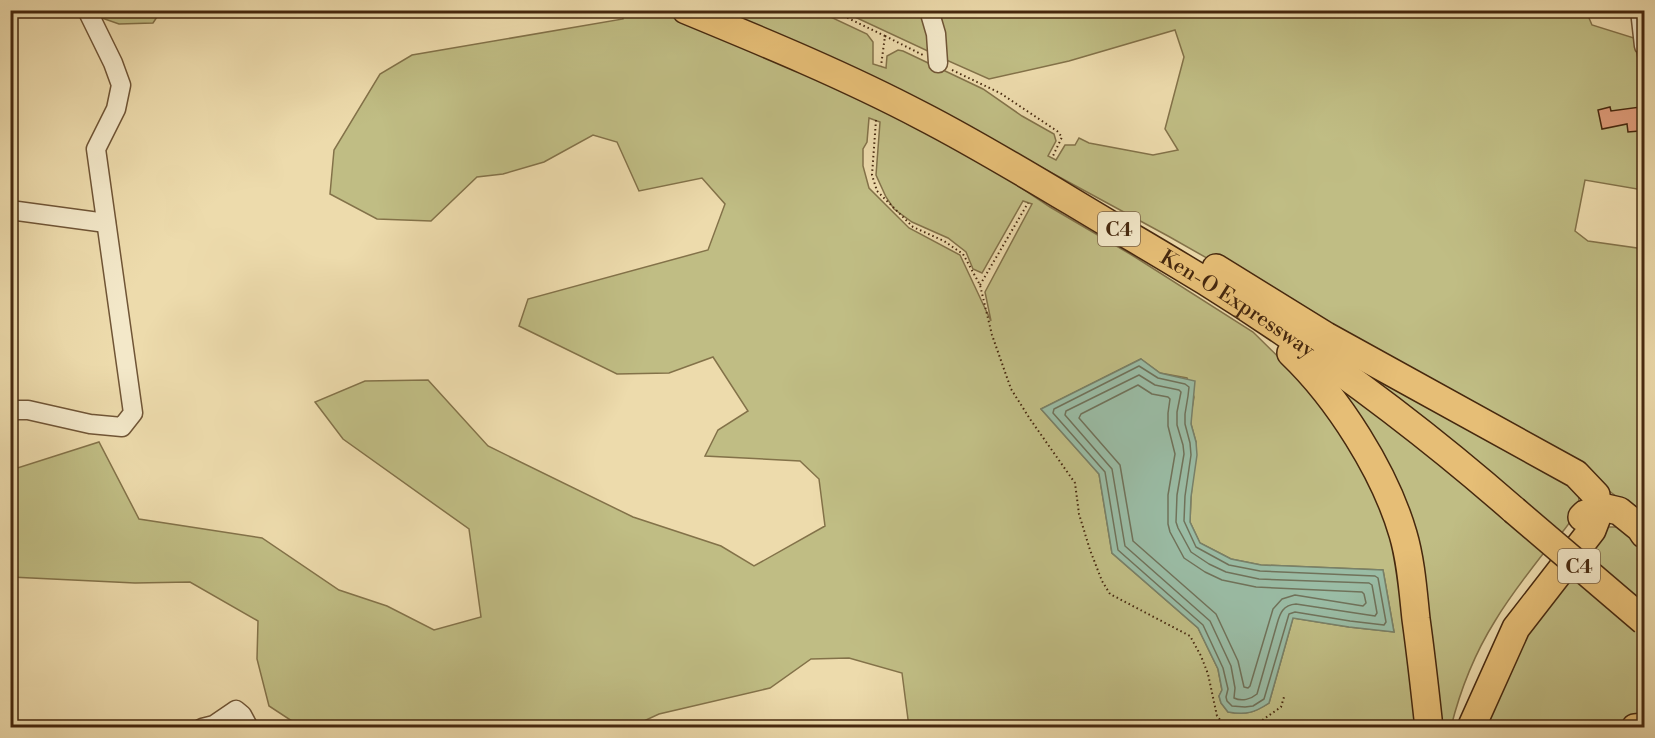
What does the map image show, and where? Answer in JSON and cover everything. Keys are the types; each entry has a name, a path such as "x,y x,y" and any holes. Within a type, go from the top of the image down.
{"highway":[{"name":"Ken-O Expressway","path":"686,10 784,52 922,116 1206,281 1377,399 1471,472 1644,621"},
{"path":"1052,190 1223,271 1326,336 1576,474 1596,495 1598,517 1592,530 1516,628 1472,728"},
{"path":"1206,281 1266,329 1311,372 1351,426 1384,484 1403,534 1412,582 1429,728"},
{"path":"1456,728 1458,718 1502,625 1568,533 1585,514 1606,508 1619,511 1644,534"},
{"path":"1635,728 1644,727"}],"street":[{"path":"10,411 28,410 90,424 122,427 133,413 96,149 116,109 121,85 87,10"},
{"path":"929,10 936,34 938,63"},
{"path":"1640,10 1644,46"},
{"path":"10,210 106,223"},
{"path":"202,728 214,725 236,710 242,715 249,728"}],"path":[{"path":"831,10 1000,93 1057,131 1062,137 1052,158"},
{"path":"880,66 885,36"},
{"path":"876,120 872,176 877,191 914,227 944,241 963,254 980,285 992,335 1011,389 1075,483 1080,514 1090,550 1102,581 1110,594 1190,636 1208,674 1217,716 1221,721 1261,721 1281,707 1284,697"},
{"path":"980,285 1028,203"}],"shaded area":[{"path":"82,11 161,11 153,23 119,24"},
{"path":"622,11 659,11 837,87 987,165 1050,207 1135,257 1253,332 1315,393 1378,489 1400,561 1421,727 909,727 902,673 849,658 811,659 770,688 659,714 634,727 301,727 269,706 257,659 258,621 190,582 135,583 11,577 11,470 99,442 139,519 262,538 339,590 387,606 434,630 481,617 469,529 343,439 315,402 365,381 428,380 488,446 633,517 721,546 754,566 825,526 819,479 800,461 705,456 718,430 748,411 713,357 669,373 617,374 519,326 528,299 708,250 725,204 702,178 639,191 617,142 593,135 544,162 503,174 477,177 431,221 377,219 330,194 334,150 380,74 412,55 623,19","holes":["869,118 880,122 876,175 894,209 912,222 948,238 966,252 973,269 982,273 1023,201 1032,204 985,292 991,321 960,255 909,228 869,188 863,166 863,149 867,142","1141,359 1160,373 1187,378 1194,397 1191,424 1196,442 1190,522 1200,543 1231,559 1261,565 1383,570 1394,632 1293,618 1269,703 1249,712 1228,712 1219,696 1222,690 1218,669 1198,628 1112,553 1099,474 1041,409"]},
{"path":"714,11 818,11 867,34 873,42 873,64 886,68 887,56 898,50 903,51 983,89 1022,116 1054,134 1056,141 1048,156 1056,160 1065,145 1075,145 1079,138 1089,143 1153,155 1178,150 1165,129 1184,57 1175,30 1069,61 989,79 944,59 934,11 1586,11 1592,25 1634,38 1644,92 1644,189 1585,180 1575,231 1588,241 1644,249 1644,524 1621,500 1584,472 1168,236 1039,166"},
{"path":"842,11 925,11 932,53"},
{"path":"1326,344 1578,488 1579,503 1569,524 1560,535"},
{"path":"1314,366 1435,458 1546,550 1513,594 1481,646 1469,672 1451,727 1436,727 1419,582"},
{"path":"1607,527 1620,527 1644,546 1644,607 1581,552"},
{"path":"1568,569 1644,635 1644,718 1608,727 1481,728 1500,673"}],"water":[{"path":"1141,359 1160,373 1195,381 1191,424 1197,455 1190,522 1200,543 1231,559 1261,565 1383,570 1394,632 1293,618 1269,703 1250,712 1228,712 1219,696 1222,690 1218,669 1198,628 1112,553 1099,474 1041,409"}],"building":[{"path":"1610,107 1611,111 1640,107 1642,120 1638,120 1639,131 1628,132 1627,124 1602,129 1598,110"}]}
